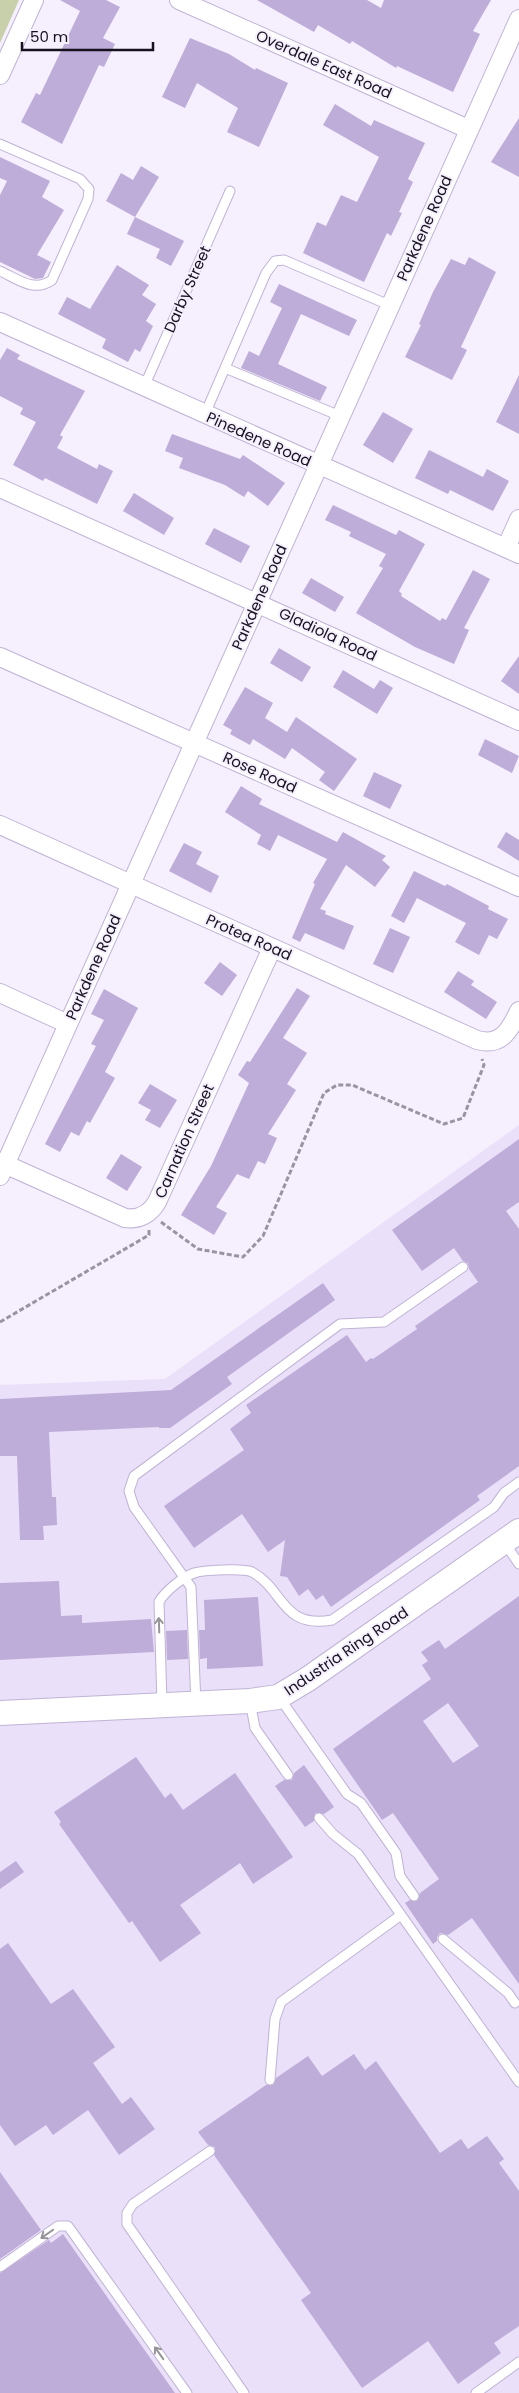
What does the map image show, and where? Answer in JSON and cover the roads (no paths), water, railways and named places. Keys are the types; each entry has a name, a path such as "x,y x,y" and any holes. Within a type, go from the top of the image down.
{"street":[{"path":"0,75 34,0"},
{"name":"Overdale East Road","path":"179,0 468,128"},
{"name":"Parkdene Road","path":"2,1168 468,128 519,19"},
{"name":"Pinedene Road","path":"0,322 512,551"},
{"name":"Gladiola Road","path":"0,488 257,602 519,722"},
{"path":"512,551 519,519"},
{"name":"Rose Road","path":"0,657 519,888"},
{"name":"Protea Road","path":"0,825 477,1040 484,1042 499,1040 511,1030 519,1011"},
{"name":"Carnation Street","path":"2,1168 125,1218 134,1218 149,1212 157,1202 272,948"},
{"path":"0,993 68,1024"},
{"name":"Industria Ring Road","path":"0,1714 196,1705 278,1697 308,1679 511,1537"}],"lane":[{"path":"0,144 80,178 89,189 88,199 52,280 43,286 34,286 0,271"},
{"name":"Darby Street","path":"144,387 230,191"},
{"path":"204,414 266,273 275,262 284,260 389,305"},
{"path":"225,368 340,416"},
{"path":"196,1705 192,1593 185,1578 134,1508 129,1491 134,1476 340,1324 384,1322 463,1267"},
{"path":"162,1706 159,1602 164,1594 185,1578 195,1572 248,1570 261,1578 288,1611 294,1615 318,1620 332,1620 494,1507 504,1493 519,1482"},
{"path":"511,1537 519,1564"},
{"path":"278,1697 347,1794 361,1803 396,1853 400,1876 414,1896"},
{"path":"250,1701 255,1728 288,1775"},
{"path":"319,1818 333,1834 358,1854 519,2082"},
{"path":"270,2080 275,2019 281,2002 401,1915"},
{"path":"443,1939 508,1993 515,2003"},
{"path":"210,2151 133,2204 127,2213 127,2224 244,2393"},
{"path":"0,2267 58,2226 68,2226 187,2393"},
{"path":"476,2393 519,2362"}]}
